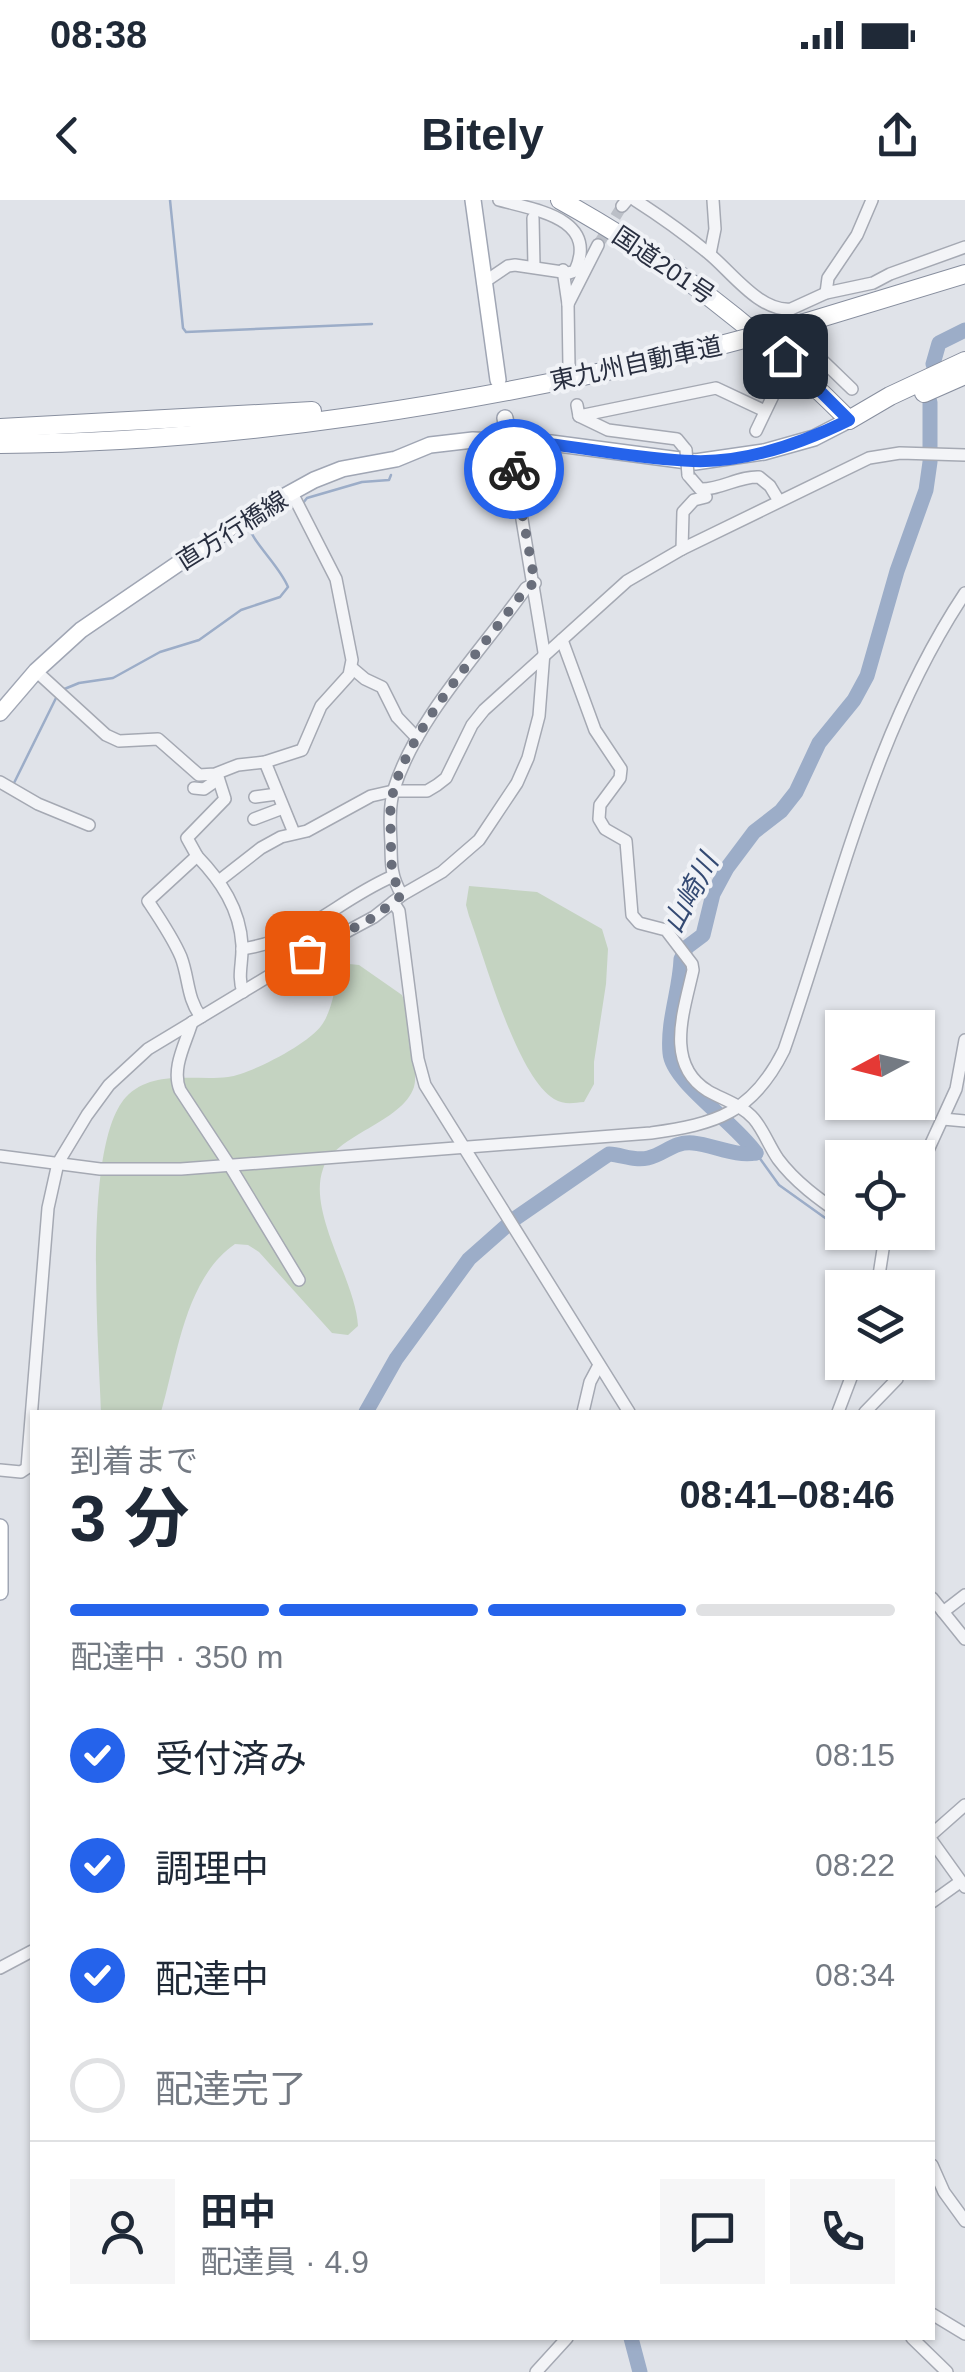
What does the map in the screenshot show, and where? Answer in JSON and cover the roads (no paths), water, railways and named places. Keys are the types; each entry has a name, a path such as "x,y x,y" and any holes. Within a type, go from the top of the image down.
{"highway":[{"name":"国道201号","path":"560,200 616,231 732,312 785,356 849,420"},
{"name":"東九州自動車道","path":"0,444 245,430 363,416 584,377 721,345 797,316 965,274"},
{"path":"849,420 890,396 965,362"},
{"path":"849,420 889,410 965,375"},
{"name":"東九州自動車道","path":"0,428 280,414 477,395"}],"main road":[{"path":"473,200 498,380"},
{"path":"505,418 509,440"},
{"name":"直方行橋線","path":"0,713 81,630 245,518 342,469 396,459 430,444 473,440 509,440 696,462 764,452 814,438 849,420"},
{"path":"0,1527 0,1592"}],"street":[{"path":"483,282 508,266 575,271 578,265 578,236 574,228 540,212 499,200"},
{"path":"636,200 710,254 745,288 797,316"},
{"path":"710,254 715,230 714,200"},
{"path":"826,294 828,278 872,200"},
{"path":"534,218 534,266"},
{"path":"568,304 598,245"},
{"path":"797,316 826,294 873,284 965,247"},
{"path":"562,270 568,304 568,367"},
{"path":"797,316 797,336 852,389"},
{"path":"756,431 780,381"},
{"path":"764,411 716,388 578,410 608,430 678,439 686,450 688,475 700,489 759,477 779,501"},
{"path":"31,1410 44,1242 58,1163 72,1136 109,1086 148,1050 374,917 442,872 479,840 506,803 535,737 544,658 535,583 509,440"},
{"path":"220,880 261,848 307,831 371,796 426,791 446,778 472,725 513,681 544,658 627,581 682,549 868,458 900,453 965,455"},
{"path":"194,788 204,790 238,765 265,762 304,748 322,706 352,668 351,645 339,608 336,579 292,492"},
{"path":"682,549 683,512 694,500 706,497"},
{"path":"535,583 526,588 490,633 417,738 394,791 392,877 421,1073 435,1104 628,1410"},
{"path":"0,1156 136,1170 230,1166 651,1132 694,1127 738,1108 760,1087 784,1050 871,782 910,688 965,593"},
{"path":"562,640 596,730 621,768 620,778 600,805 599,819 605,829 626,841 632,915 639,922 666,930 693,970 682,1016 681,1047 686,1068 698,1084 754,1118 792,1175 825,1201"},
{"path":"352,668 382,687 397,718 417,738"},
{"path":"36,672 112,738 158,738 194,772 217,777"},
{"path":"265,762 294,833"},
{"path":"217,777 224,802 187,838 197,856 220,880 232,906 242,948 242,992"},
{"path":"0,782 89,825"},
{"path":"256,797 277,794"},
{"path":"254,819 283,808"},
{"path":"197,856 148,902 178,952 197,1019 176,1082 299,1280"},
{"path":"242,948 299,933 392,877"},
{"path":"933,1140 963,1063 965,1040"},
{"path":"943,1120 965,1121"},
{"path":"583,1410 599,1365"},
{"path":"839,1410 851,1380"},
{"path":"867,1410 896,1380"},
{"path":"0,1470 21,1472 27,1468 30,1428"},
{"path":"943,1612 965,1595"},
{"path":"935,1602 965,1639"},
{"path":"935,1835 965,1805"},
{"path":"935,1842 963,1884 935,1900"},
{"path":"0,1968 30,1952"},
{"path":"935,2172 944,2192 965,2220"},
{"path":"935,2316 965,2334"},
{"path":"536,2372 564,2340"},
{"path":"914,2340 948,2372"}],"waterway":[{"path":"170,200 186,332 372,324"},
{"name":"山崎川","path":"933,364 939,343 965,330"},
{"name":"山崎川","path":"756,1153 681,1077 673,1064 670,1029 681,959 687,947 703,935 713,894 727,868 754,832 781,811 796,792 819,743 854,700 867,676 897,571 926,490 930,402"},
{"path":"303,503 307,498 362,482 389,480 391,475"},
{"path":"62,690 113,678 160,652 199,640 241,610 280,597 288,587 253,537 248,522"},
{"path":"14,783 57,696"},
{"name":"山崎川","path":"367,1410 396,1359 469,1259 513,1220 609,1154 648,1158 686,1143 756,1153"},
{"path":"756,1153 779,1185 825,1218"},
{"name":"山崎川","path":"632,2340 640,2372"}],"tunnel":[{"path":"598,245 622,206"}]}
